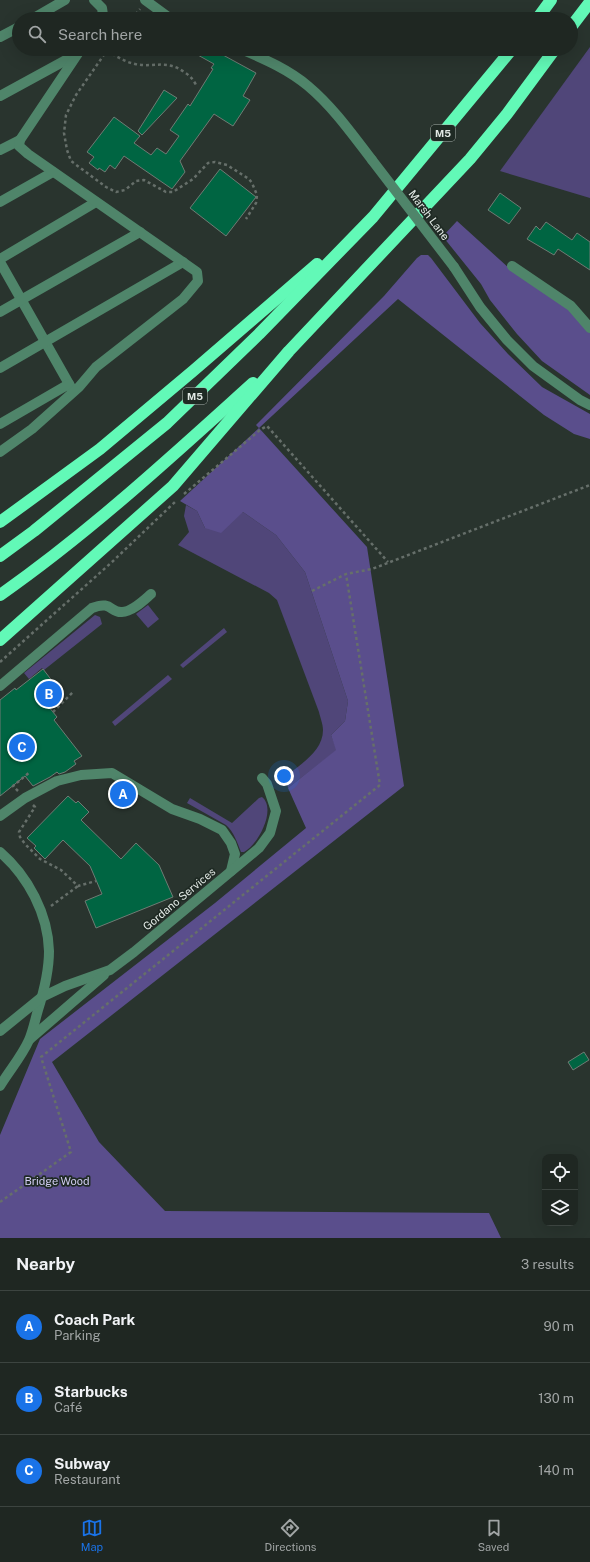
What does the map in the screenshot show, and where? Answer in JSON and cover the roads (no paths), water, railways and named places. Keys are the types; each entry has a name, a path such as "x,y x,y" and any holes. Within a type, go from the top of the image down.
{"highway":[{"path":"542,12 551,0"},
{"path":"578,18 590,2"},
{"name":"M5","path":"0,556 34,531 167,423 259,334 373,217 506,56"},
{"name":"M5","path":"0,640 173,486 289,351 470,159 507,114 550,56"},
{"name":"M5","path":"0,522 100,448 193,371 373,217"},
{"name":"M5","path":"0,595 20,582 127,496 289,351"}],"street":[{"path":"44,12 65,0"},
{"path":"94,0 102,8 103,12"},
{"path":"145,0 162,12"},
{"path":"0,37 12,30"},
{"path":"0,96 71,56"},
{"path":"0,424 71,387 79,387 96,367 183,299 198,281 197,272 53,172 19,146 20,140 77,56"},
{"name":"Marsh Lane","path":"256,56 275,65 307,85 334,111 454,267 480,307 507,340 533,366 580,400 590,405"},
{"path":"0,150 20,140"},
{"path":"0,202 53,172"},
{"path":"0,259 96,202"},
{"path":"0,312 140,232"},
{"path":"0,262 71,387"},
{"path":"0,368 183,262"},
{"path":"512,266 571,306 590,328"},
{"path":"0,452 32,429 71,387"},
{"path":"0,686 92,608 101,604 110,606 117,611 122,612 131,608 151,594"},
{"path":"0,816 26,798 57,781 82,776 112,773 172,808 200,819 222,830 231,843 235,854 231,871"},
{"name":"Gordano Services","path":"0,1031 42,996 110,970 134,952 259,848 270,833 276,811 267,784 262,778"},
{"path":"0,852 19,870 32,891 46,927 49,952 42,996 29,1040 0,1086"},
{"path":"29,1040 110,970"}],"place":[{"name":"Starbucks","path":"49,694"},
{"name":"Subway","path":"22,747"},
{"name":"Coach Park","path":"123,794"}],"park label":[{"name":"Bridge Wood","path":"57,1181"}]}
